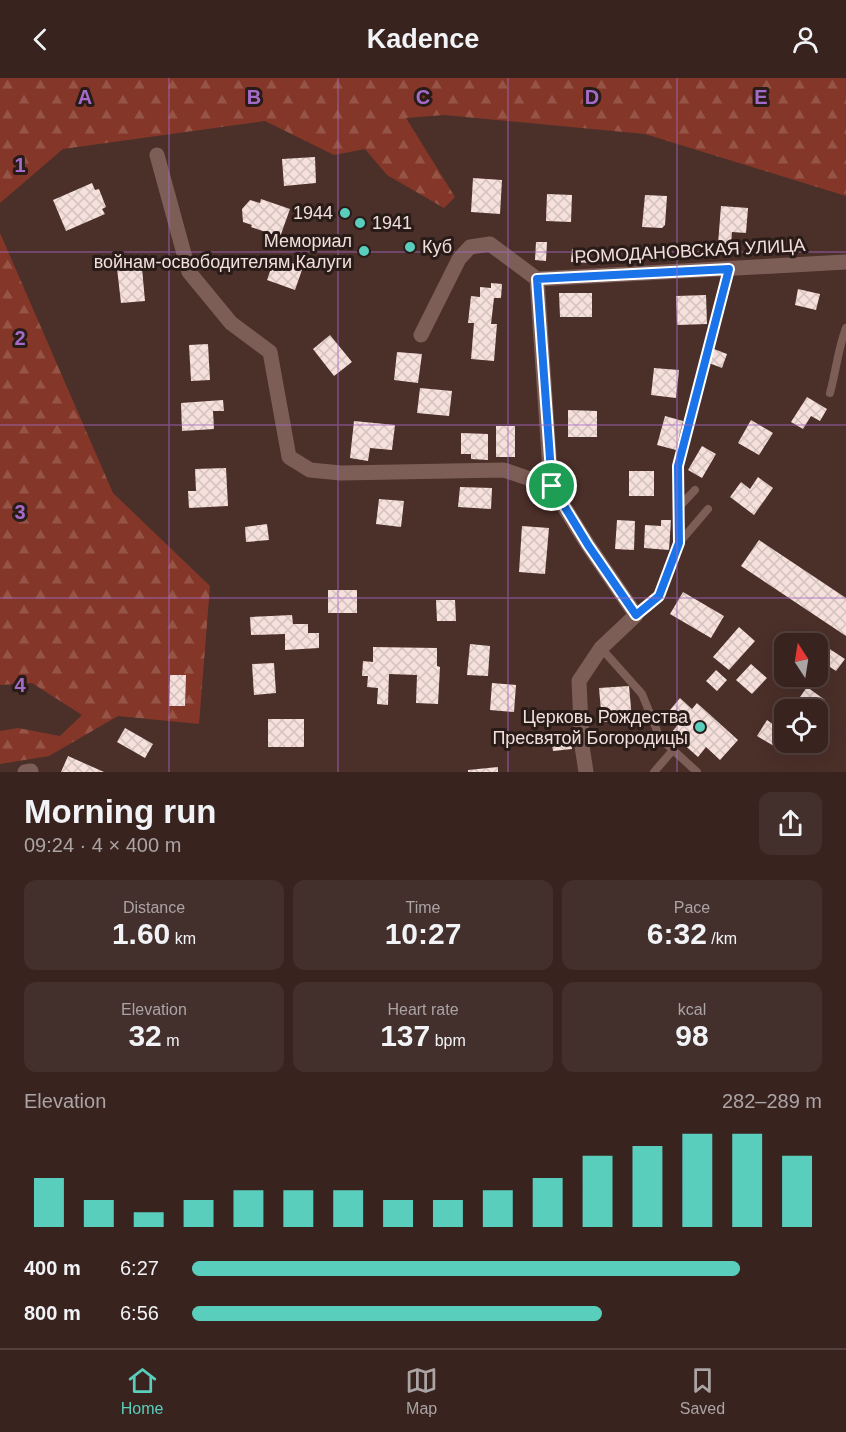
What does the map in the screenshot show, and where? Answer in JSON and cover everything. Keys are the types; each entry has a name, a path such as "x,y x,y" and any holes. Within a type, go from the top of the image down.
{"street":[{"path":"157,155 189,272 231,323 270,352 289,457 310,470 341,473 504,470 552,486"},
{"path":"421,336 459,259 470,247 490,244 537,279 552,486 588,545 636,615 601,648 579,681 582,746 586,772"},
{"name":"РОМОДАНОВСКАЯ УЛИЦА","path":"537,279 846,262"}],"lane":[{"path":"679,543 678,466 729,269"},
{"path":"830,393 839,358 839,345 846,328"},
{"path":"679,507 694,490"},
{"path":"636,615 659,596 679,543 708,509"},
{"path":"601,648 642,694 660,738 697,772"},
{"path":"654,772 673,750"}],"green space":[{"path":"0,78 846,78 846,196 645,134 444,115 406,118 455,197 444,208 387,175 365,149 334,155 265,121 63,149 0,203"},
{"path":"0,233 113,493 210,586 199,724 118,716 49,756 0,764 0,731 18,728 60,736 82,715 32,683 0,685"}],"building":[{"path":"315,157 316,183 284,186 282,159"},
{"path":"473,178 502,180 500,214 471,212"},
{"path":"92,183 95,190 99,189 106,207 102,209 105,214 66,231 53,200"},
{"path":"547,194 572,195 571,222 546,221"},
{"path":"645,195 667,196 665,225 662,228 642,227"},
{"path":"261,199 290,209 280,237 243,222 242,209 250,200 260,203"},
{"path":"721,206 748,208 746,233 732,232 731,244 718,244"},
{"path":"536,242 547,242 546,261 535,260"},
{"path":"572,249 592,249 592,263 571,262"},
{"path":"141,257 145,301 121,303 116,260"},
{"path":"275,257 303,267 295,290 267,280"},
{"path":"491,283 502,284 501,298 494,298 491,324 497,324 494,361 471,359 474,323 468,323 471,296 480,297 480,287 491,288"},
{"path":"798,289 820,294 816,310 795,305"},
{"path":"559,293 592,293 592,317 560,317"},
{"path":"706,295 707,324 677,325 676,296"},
{"path":"330,335 352,362 334,376 313,349"},
{"path":"208,344 210,380 191,381 189,345"},
{"path":"714,349 727,354 722,368 709,363"},
{"path":"397,352 422,354 418,383 394,380"},
{"path":"654,368 679,370 676,398 651,395"},
{"path":"420,388 452,391 449,416 417,413"},
{"path":"807,397 827,409 820,421 811,416 803,429 791,422"},
{"path":"223,400 224,411 213,411 214,429 182,431 181,403"},
{"path":"568,410 597,411 597,437 568,437"},
{"path":"665,416 683,421 676,450 657,445"},
{"path":"751,420 773,433 759,455 738,443"},
{"path":"354,421 395,425 392,450 370,448 368,461 350,458"},
{"path":"496,426 515,426 515,457 496,457"},
{"path":"461,433 488,434 488,460 471,459 471,454 461,454"},
{"path":"702,446 716,454 702,478 688,470"},
{"path":"226,468 228,506 189,508 188,491 196,491 195,469"},
{"path":"629,471 654,471 654,496 629,496"},
{"path":"758,477 773,488 754,515 730,497 741,482 750,489"},
{"path":"460,487 492,488 491,509 458,507"},
{"path":"379,499 404,501 401,527 376,524"},
{"path":"617,520 635,521 634,550 615,549"},
{"path":"661,520 671,520 669,550 644,548 645,525 661,526"},
{"path":"267,524 269,540 246,542 245,527"},
{"path":"522,526 549,528 545,574 519,572"},
{"path":"759,540 846,598 846,636 741,566"},
{"path":"328,590 357,590 357,613 328,613"},
{"path":"683,592 724,616 711,638 670,614"},
{"path":"436,600 455,600 456,621 437,621"},
{"path":"292,615 293,624 308,624 308,633 319,633 319,648 285,650 285,634 251,635 250,617"},
{"path":"739,627 755,641 729,670 713,657"},
{"path":"470,644 490,646 488,676 467,675"},
{"path":"373,647 437,648 437,666 440,667 438,704 416,703 417,675 389,674 388,705 377,704 378,688 367,687 368,676 362,676 363,661 373,662"},
{"path":"828,648 845,659 836,671 828,666"},
{"path":"274,663 276,693 254,695 252,664"},
{"path":"751,664 767,678 752,694 736,680"},
{"path":"716,670 727,680 717,691 706,681"},
{"path":"170,675 186,675 185,706 169,706"},
{"path":"492,683 516,685 514,712 490,710"},
{"path":"629,686 632,719 602,722 599,688"},
{"path":"807,687 824,699 799,699"},
{"name":"Церковь Рождества Пресвятой Богородицы","path":"680,698 692,709 697,703 738,740 720,760 706,747 698,757 671,733 682,720 670,710"},
{"path":"268,719 304,719 304,747 268,747"},
{"path":"767,720 774,725 774,746 757,736"},
{"path":"125,728 153,744 145,758 117,742"},
{"path":"570,735 572,749 553,751 551,737"},
{"path":"68,756 104,772 61,772"},
{"path":"498,767 498,772 468,772 468,770"}],"place":[{"name":"1944","path":"345,213"},
{"name":"1941","path":"360,223"},
{"name":"Куб","path":"410,247"},
{"name":"Мемориал войнам-освободителям Калуги","path":"364,251"},
{"name":"Церковь Рождества Пресвятой Богородицы","path":"700,727"}],"route":[{"path":"729,269 678,466 679,543 659,596 636,615 588,545 552,486 537,279 729,269"}]}
